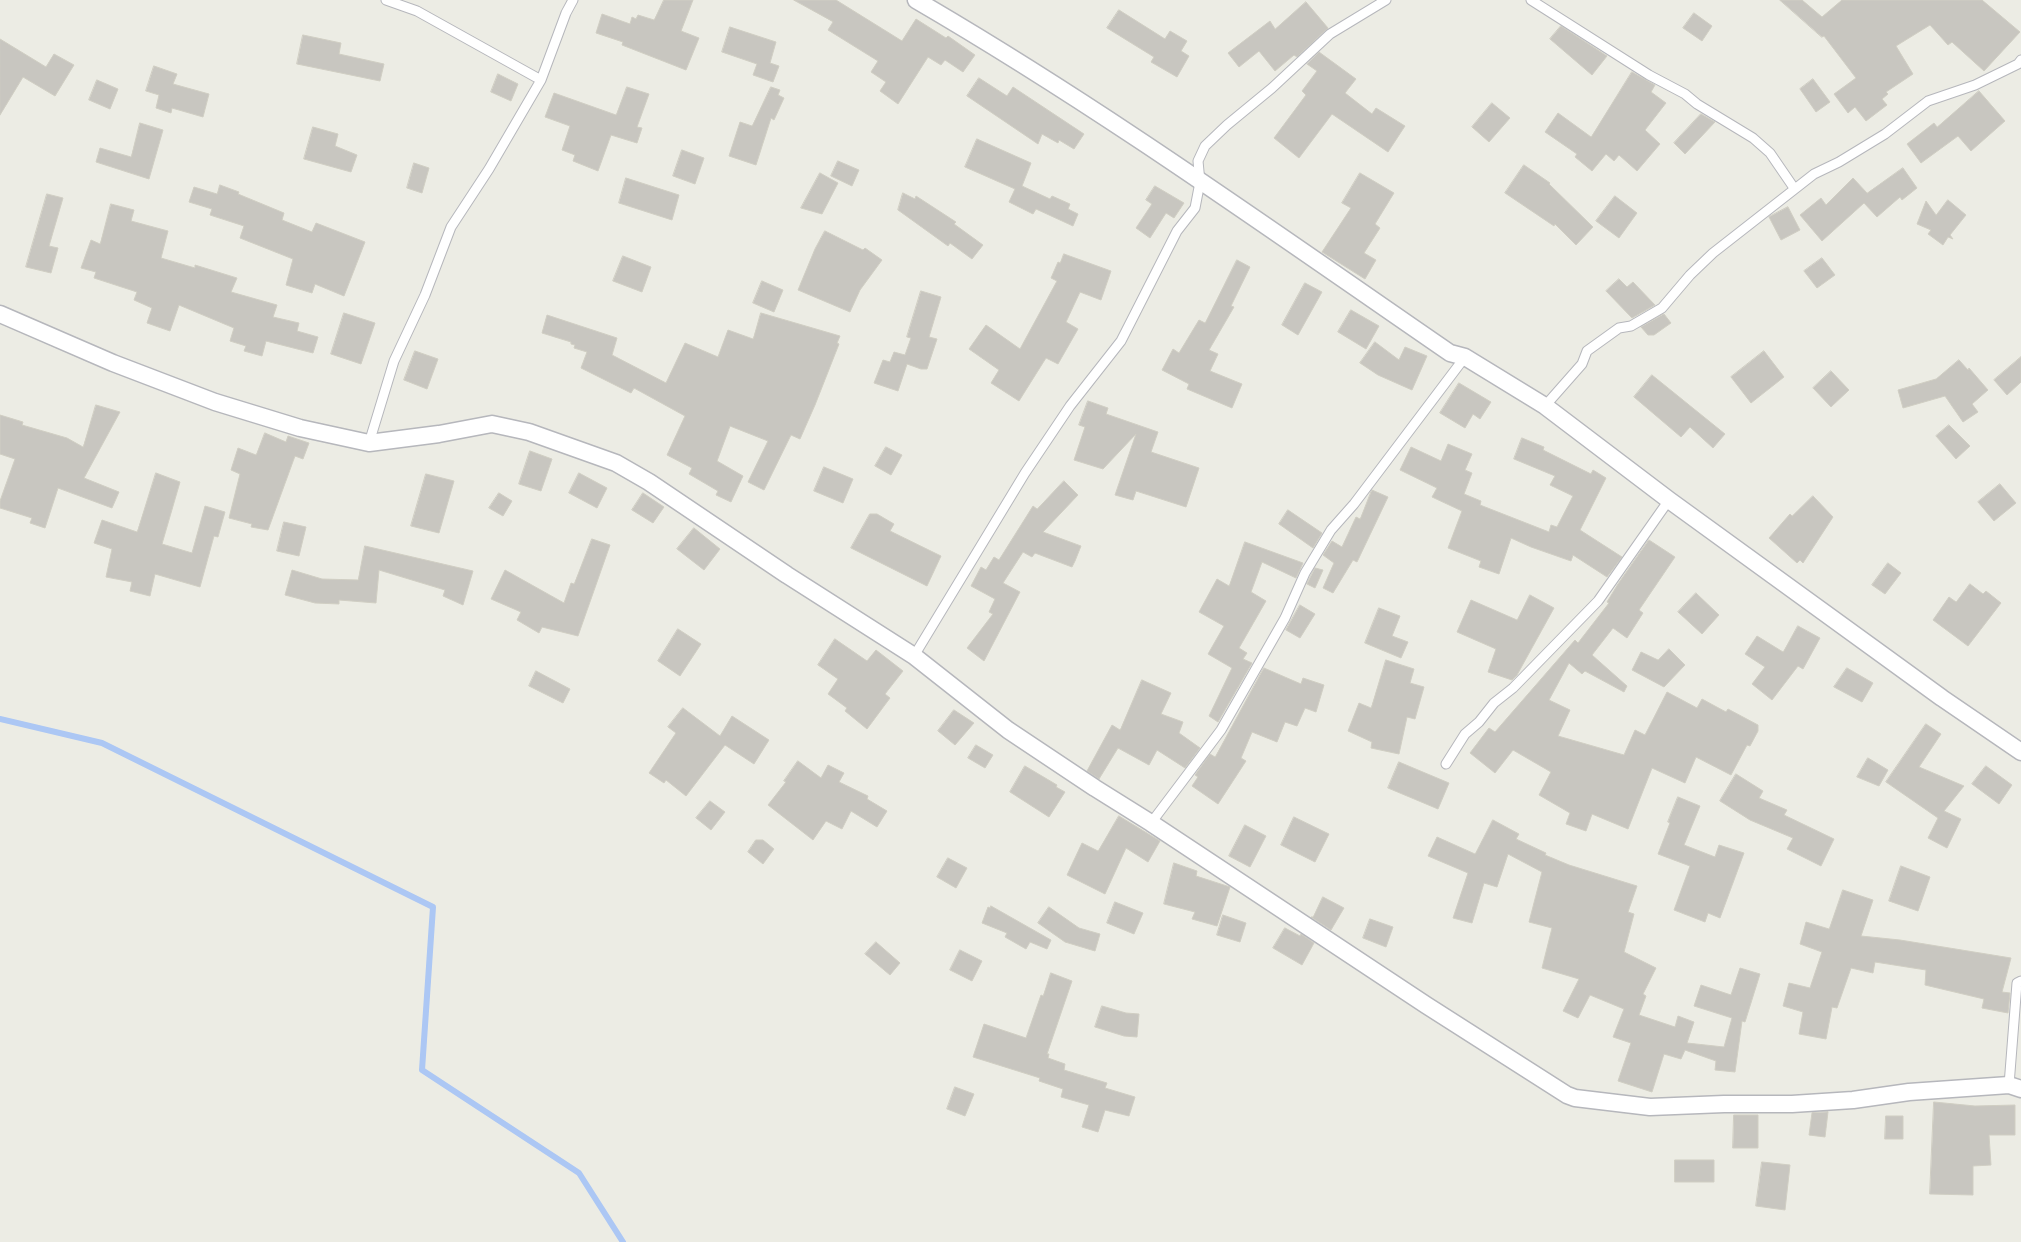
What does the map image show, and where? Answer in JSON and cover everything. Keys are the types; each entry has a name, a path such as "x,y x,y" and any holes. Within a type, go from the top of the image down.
{"street":[{"path":"916,0 1007,54 1200,182 1450,353 1465,357 1546,406 1669,500 1934,692 2021,752"},
{"path":"0,314 114,363 215,402 300,428 369,443 439,434 492,424 529,432 616,464 649,482 787,575 914,656 1008,730 1094,788 1151,823 1439,1014 1567,1095 1575,1098 1650,1107 1792,1104 1853,1100 1909,1092 2015,1087"}],"lane":[{"path":"386,0 417,11 541,80"},
{"path":"369,443 394,361 425,295 451,227 489,169 541,80 566,13 573,0"},
{"path":"914,656 1026,473 1070,406 1121,341 1177,230 1196,208 1200,182 1198,161 1205,146 1272,88 1330,34 1386,0"},
{"path":"1531,0 1753,138 1770,154 1794,188"},
{"path":"1546,406 1582,364 1587,351 1619,328 1631,326 1662,308 1690,275 1713,254 1794,188 1814,174 1839,162 1885,134 1928,101 1975,85 2004,71 2021,60"},
{"path":"1151,823 1221,730 1285,618 1305,573 1331,530 1354,504 1465,357"},
{"path":"1446,764 1465,734 1598,601 1669,500"},
{"path":"2015,1087 2017,983 2021,981"}],"building":[{"path":"664,0 693,0 681,31 699,38 686,70 622,45 623,42 596,33 602,14 630,24 632,17 636,19 638,15 654,20"},
{"path":"794,0 836,0 902,41 916,19 946,38 948,36 975,55 963,72 945,60 941,65 928,57 898,104 880,91 886,82 871,72 878,61 828,30 833,22"},
{"path":"1780,0 1802,0 1822,17 1842,0 1982,0 2020,32 1984,71 1952,42 1948,45 1930,25 1896,46 1913,74 1886,92 1888,94 1882,99 1887,105 1866,121 1855,107 1848,113 1834,94 1856,78 1824,36 1822,37"},
{"path":"1306,2 1328,28 1297,57 1294,55 1275,71 1259,51 1239,67 1228,53 1270,21 1275,29"},
{"path":"1119,10 1165,39 1170,31 1187,41 1181,51 1189,56 1177,77 1151,62 1154,57 1107,28"},
{"path":"1694,13 1712,26 1702,41 1683,28"},
{"path":"1561,26 1607,56 1592,75 1550,39"},
{"path":"730,27 776,42 770,63 779,66 773,82 753,75 757,64 722,52"},
{"path":"303,35 341,43 339,54 384,64 380,81 297,64"},
{"path":"0,39 46,67 54,54 74,65 55,96 23,77 0,115"},
{"path":"1319,52 1356,79 1345,93 1372,114 1376,108 1405,126 1388,152 1332,114 1299,158 1274,138 1306,95 1302,91 1317,71 1307,64"},
{"path":"154,66 177,74 173,84 209,94 203,117 172,108 171,113 156,108 159,95 146,91"},
{"path":"1632,72 1655,85 1651,92 1666,103 1645,130 1660,144 1637,171 1619,155 1614,161 1606,154 1592,171 1575,157 1577,154 1545,132 1558,113 1591,137"},
{"path":"498,74 518,84 511,101 491,92"},
{"path":"979,78 1007,96 1013,87 1084,134 1074,149 1059,140 1058,143 1042,134 1038,144 967,96"},
{"path":"1813,79 1830,102 1816,112 1800,89"},
{"path":"97,80 118,89 110,109 89,100"},
{"path":"627,87 649,94 637,127 642,128 637,143 611,135 598,171 573,161 575,155 562,150 570,126 545,117 554,93 616,115"},
{"path":"771,87 780,90 778,95 784,98 774,120 771,118 756,165 729,156 740,122 752,126"},
{"path":"1979,91 2005,121 1971,151 1958,136 1921,163 1907,144 1934,123 1937,127"},
{"path":"1492,103 1510,118 1489,142 1472,127"},
{"path":"1701,114 1715,122 1685,154 1674,143"},
{"path":"140,123 163,130 149,179 96,162 100,148 131,157"},
{"path":"313,127 338,134 335,146 357,155 351,172 304,159"},
{"path":"977,139 1031,163 1022,186 1050,199 1052,196 1070,204 1068,209 1078,214 1073,226 1036,209 1033,214 1009,202 1015,189 965,167"},
{"path":"682,150 704,158 695,184 673,176"},
{"path":"838,161 859,170 852,186 831,176"},
{"path":"414,163 429,168 422,193 407,188"},
{"path":"1524,165 1550,183 1593,227 1576,245 1555,224 1554,226 1505,193"},
{"path":"1903,168 1917,188 1902,200 1900,197 1877,217 1864,203 1822,241 1800,215 1821,198 1826,205 1853,178 1867,193"},
{"path":"820,173 838,183 822,214 801,208"},
{"path":"1360,173 1394,193 1375,224 1380,228 1364,253 1376,260 1365,279 1322,252 1351,208 1342,203"},
{"path":"626,178 679,195 672,220 619,203"},
{"path":"220,185 284,213 282,220 312,232 316,223 365,242 344,296 315,284 312,293 286,285 293,259 240,238 244,226 210,215 212,209 189,202 194,187 217,194"},
{"path":"1155,186 1184,203 1174,218 1166,213 1150,238 1136,228 1152,204 1146,200"},
{"path":"903,193 915,199 916,196 956,222 954,224 983,245 972,259 950,243 948,246 898,210"},
{"path":"47,194 63,198 49,246 58,248 51,273 26,267"},
{"path":"1615,196 1637,213 1619,238 1596,221"},
{"path":"1948,200 1966,215 1950,235 1953,239 1948,237 1943,245 1928,234 1931,230 1917,224 1926,201 1936,215"},
{"path":"111,204 134,210 131,221 168,231 161,258 195,268 195,265 237,278 231,292 277,305 273,317 299,323 297,331 318,337 313,353 266,341 262,356 244,351 246,346 230,341 234,328 179,305 170,331 147,323 152,308 134,300 137,292 94,278 96,272 81,268 91,240 100,244"},
{"path":"1788,207 1800,230 1781,240 1769,217"},
{"path":"825,231 863,250 865,248 882,260 860,290 850,312 798,290 815,249"},
{"path":"1064,254 1111,271 1101,300 1080,292 1066,322 1078,329 1058,364 1046,358 1019,401 991,383 999,370 969,349 986,325 1020,349 1057,281 1051,278"},
{"path":"623,256 651,267 642,292 613,281"},
{"path":"1822,258 1835,275 1817,288 1804,271"},
{"path":"1237,260 1250,267 1231,306 1234,307 1209,350 1218,354 1210,371 1242,384 1232,408 1187,389 1189,384 1162,370 1173,349 1179,353 1199,320 1205,323"},
{"path":"1619,279 1627,287 1633,282 1655,305 1632,318 1606,291"},
{"path":"762,281 783,290 774,312 753,303"},
{"path":"1305,283 1322,292 1298,335 1282,325"},
{"path":"921,291 941,297 929,337 937,339 927,369 907,364 898,391 874,383 883,360 890,362 894,352 905,355 911,338 907,337"},
{"path":"1351,310 1379,326 1366,349 1338,332"},
{"path":"344,313 375,323 361,364 331,354"},
{"path":"761,313 840,336 837,343 839,344 800,439 791,435 764,490 748,482 768,441 730,426 717,461 743,476 731,502 716,495 718,491 689,474 692,468 667,455 685,416 634,388 631,393 581,368 587,352 574,348 575,345 571,344 571,342 542,333 547,315 617,338 612,355 666,383 685,343 718,357 728,330 753,339"},
{"path":"1664,314 1671,323 1654,335 1648,335 1641,327"},
{"path":"1375,342 1399,360 1405,347 1427,356 1412,390 1378,375 1360,363"},
{"path":"415,351 438,359 427,389 404,380"},
{"path":"1764,351 1784,377 1751,403 1731,377"},
{"path":"2021,357 2021,382 2007,395 1994,380"},
{"path":"1959,360 1968,370 1969,368 1988,390 1972,404 1978,412 1963,422 1945,396 1903,408 1898,390 1936,379"},
{"path":"1831,371 1849,390 1831,407 1813,388"},
{"path":"1652,375 1725,434 1713,448 1690,427 1681,437 1634,397"},
{"path":"1459,383 1491,402 1480,419 1473,414 1465,428 1440,413"},
{"path":"1088,401 1108,408 1106,414 1158,432 1151,452 1199,468 1186,507 1136,491 1133,500 1115,495 1136,434 1103,469 1074,460 1085,427 1079,425"},
{"path":"96,405 120,412 84,478 119,492 112,508 58,488 45,528 30,523 32,518 0,508 0,501 15,459 0,454 0,415 23,422 22,425 67,438 83,447"},
{"path":"1949,425 1970,446 1956,459 1936,436"},
{"path":"265,433 286,442 288,436 309,443 303,459 295,456 268,530 251,527 252,524 229,518 240,474 231,470 238,448 256,455"},
{"path":"1522,438 1544,447 1543,450 1591,474 1593,470 1606,478 1580,530 1622,557 1607,577 1573,555 1571,561 1511,538 1499,574 1479,567 1481,561 1448,548 1462,511 1432,497 1437,488 1400,470 1411,447 1441,461 1448,444 1472,454 1465,470 1472,473 1464,494 1481,501 1480,505 1549,532 1551,525 1557,527 1573,496 1550,485 1555,476 1514,459"},
{"path":"886,447 902,455 891,475 875,466"},
{"path":"530,451 552,459 541,491 519,484"},
{"path":"824,467 853,479 843,503 814,491"},
{"path":"156,473 180,482 162,544 192,553 205,506 225,512 218,537 214,536 200,587 155,574 150,596 130,591 132,582 106,577 112,549 94,543 102,520 137,532"},
{"path":"579,473 607,488 597,508 569,493"},
{"path":"426,474 454,481 439,533 411,526"},
{"path":"1064,481 1078,495 1043,532 1081,546 1075,561 1072,567 1035,553 1032,557 1023,552 1003,583 1020,592 984,661 967,648 993,614 989,612 995,599 971,586 981,567 986,570 994,557 999,560 1033,506 1037,509"},
{"path":"2000,484 2016,503 1994,521 1978,502"},
{"path":"1372,490 1388,497 1357,562 1353,560 1333,593 1323,588 1334,563 1323,555 1332,541 1342,547 1356,517 1360,519"},
{"path":"499,493 512,501 503,516 489,508"},
{"path":"643,493 664,507 653,523 632,510"},
{"path":"1813,496 1833,517 1803,563 1800,560 1797,563 1769,538 1790,514 1792,516"},
{"path":"1288,510 1322,533 1313,548 1279,524"},
{"path":"870,514 877,514 894,524 890,531 941,556 927,586 851,548"},
{"path":"284,522 306,527 299,556 277,551"},
{"path":"694,528 720,549 704,570 677,549"},
{"path":"592,539 610,545 578,636 542,627 539,633 517,620 521,612 491,599 505,570 564,603 571,583 574,584"},
{"path":"1649,540 1675,557 1639,610 1643,613 1627,638 1613,628 1592,655 1627,686 1624,692 1585,671 1582,674 1569,663 1549,700 1570,710 1558,736 1624,755 1635,730 1645,735 1667,692 1697,708 1702,699 1726,712 1728,709 1758,725 1758,731 1750,746 1747,745 1731,775 1696,757 1685,783 1652,768 1628,829 1592,814 1586,831 1566,824 1570,813 1539,795 1551,772 1513,750 1495,773 1470,753 1489,728 1495,732 1575,640 1578,643 1609,603 1607,602 1618,584"},
{"path":"1245,542 1303,563 1296,578 1262,562 1251,592 1266,601 1239,648 1247,653 1243,659 1252,663 1218,722 1209,716 1232,668 1208,654 1224,626 1199,612 1217,579 1229,586"},
{"path":"365,546 473,571 463,605 443,596 445,590 379,570 376,603 339,600 339,604 315,603 285,595 292,570 322,579 358,580"},
{"path":"1888,563 1901,573 1885,594 1872,585"},
{"path":"1315,568 1323,570 1315,588 1307,584"},
{"path":"1970,584 1983,594 1986,591 2001,603 1968,646 1933,620 1949,597 1956,602"},
{"path":"1696,593 1719,615 1702,634 1678,612"},
{"path":"1530,595 1554,608 1517,675 1512,680 1488,672 1496,649 1457,632 1471,600 1517,620"},
{"path":"1300,605 1315,614 1300,638 1286,630"},
{"path":"1379,608 1400,616 1392,636 1408,642 1401,658 1365,643"},
{"path":"1798,626 1820,638 1803,669 1798,666 1772,700 1752,684 1765,667 1745,654 1757,636 1783,652"},
{"path":"678,629 701,644 680,676 658,661"},
{"path":"835,639 867,661 876,650 903,671 885,694 890,698 867,729 845,711 847,708 828,694 838,679 818,665"},
{"path":"1669,649 1685,665 1664,687 1632,670 1641,652 1658,660"},
{"path":"1386,660 1414,669 1410,683 1424,687 1415,719 1407,717 1399,754 1371,748 1372,742 1348,731 1359,703 1371,708"},
{"path":"1264,668 1301,684 1303,678 1324,685 1316,712 1305,708 1297,726 1285,722 1277,742 1252,732 1241,758 1246,761 1218,804 1192,786 1198,777 1195,775 1210,754 1215,757"},
{"path":"1847,668 1873,683 1862,702 1834,687"},
{"path":"536,671 570,689 563,703 529,686"},
{"path":"1142,680 1171,693 1161,714 1183,722 1179,733 1200,748 1185,768 1157,750 1149,765 1118,748 1099,779 1087,771 1112,725 1120,730"},
{"path":"683,708 720,736 732,716 769,740 754,764 725,745 686,796 666,780 664,783 649,773 676,733 668,727"},
{"path":"954,710 974,723 955,745 938,731"},
{"path":"1926,724 1941,734 1919,767 1964,786 1944,811 1961,819 1947,848 1928,838 1938,818 1886,782"},
{"path":"976,745 993,755 985,768 968,758"},
{"path":"1868,758 1888,770 1879,786 1857,777"},
{"path":"798,761 821,778 828,765 844,773 839,782 868,796 867,799 887,811 877,827 851,811 842,829 826,821 813,840 768,805 786,782 784,781"},
{"path":"1399,762 1449,783 1438,809 1388,788"},
{"path":"1025,766 1057,785 1056,787 1065,792 1049,817 1010,792"},
{"path":"1986,766 2012,785 1999,804 1972,784"},
{"path":"1736,774 1763,791 1759,798 1787,810 1784,815 1834,839 1821,866 1787,849 1793,838 1750,820 1720,801"},
{"path":"1678,797 1700,806 1684,845 1715,857 1719,845 1744,853 1720,918 1708,913 1705,922 1674,910 1690,866 1658,854"},
{"path":"710,801 725,812 711,830 696,818"},
{"path":"1119,816 1160,841 1148,862 1126,848 1105,894 1067,875 1082,843 1098,851"},
{"path":"1294,817 1329,834 1315,862 1281,845"},
{"path":"1493,820 1519,834 1516,839 1546,853 1545,855 1569,865 1637,886 1628,912 1634,914 1624,952 1656,968 1643,994 1646,996 1639,1015 1675,1027 1678,1016 1694,1022 1687,1043 1724,1047 1732,1018 1694,1006 1701,985 1731,995 1740,968 1760,974 1745,1022 1742,1021 1735,1072 1715,1070 1716,1061 1685,1050 1681,1059 1664,1054 1652,1092 1618,1081 1631,1043 1613,1037 1624,1009 1590,995 1578,1018 1563,1011 1579,979 1542,968 1552,928 1529,922 1542,872 1508,854 1497,887 1484,883 1472,923 1453,918 1468,873 1428,856 1437,837 1475,854"},
{"path":"1245,825 1266,836 1250,867 1229,856"},
{"path":"756,840 763,840 774,849 763,864 748,852"},
{"path":"948,858 967,868 956,888 937,877"},
{"path":"1174,863 1197,871 1196,876 1230,887 1217,926 1192,919 1195,912 1164,904"},
{"path":"1901,866 1930,877 1918,911 1889,901"},
{"path":"1843,890 1873,900 1861,936 1900,940 2011,958 2002,992 2010,993 2008,1013 1982,1008 1984,999 1925,985 1926,970 1875,962 1873,973 1851,968 1837,1008 1832,1007 1826,1039 1799,1034 1803,1012 1783,1006 1789,983 1810,988 1822,952 1800,944 1806,922 1829,929"},
{"path":"1323,897 1344,908 1331,930 1311,917 1313,917"},
{"path":"1115,902 1143,913 1134,934 1107,923"},
{"path":"991,906 1051,940 1047,949 1030,942 1026,949 1005,937 1007,933 982,923 988,907 990,908"},
{"path":"1049,907 1079,928 1100,934 1095,951 1065,942 1038,923"},
{"path":"1223,915 1246,923 1240,942 1217,935"},
{"path":"1370,919 1393,927 1386,947 1363,938"},
{"path":"1285,928 1300,936 1301,934 1314,943 1302,965 1273,948"},
{"path":"876,942 900,963 890,975 865,954"},
{"path":"960,950 982,961 972,981 950,970"},
{"path":"1051,973 1072,981 1047,1054 1049,1054 1048,1058 1065,1064 1064,1070 1107,1083 1105,1088 1135,1097 1129,1116 1105,1110 1098,1132 1082,1127 1089,1105 1061,1097 1063,1089 1039,1081 1040,1078 973,1057 984,1024 1026,1038"},
{"path":"1102,1006 1126,1013 1139,1014 1137,1037 1124,1036 1095,1027"},
{"path":"955,1087 974,1094 965,1116 947,1109"},
{"path":"1934,1102 1975,1106 2015,1105 2015,1135 1989,1135 1991,1165 1973,1166 1973,1195 1930,1194"},
{"path":"1828,1112 1825,1137 1809,1135 1812,1113"},
{"path":"1734,1115 1758,1115 1758,1148 1733,1148"},
{"path":"1886,1116 1903,1116 1903,1139 1885,1139"},
{"path":"1675,1160 1714,1160 1714,1182 1675,1182"},
{"path":"1762,1162 1790,1165 1785,1210 1756,1206"}],"waterway":[{"path":"0,719 102,743 433,907 422,1070 579,1173 623,1242"}]}
